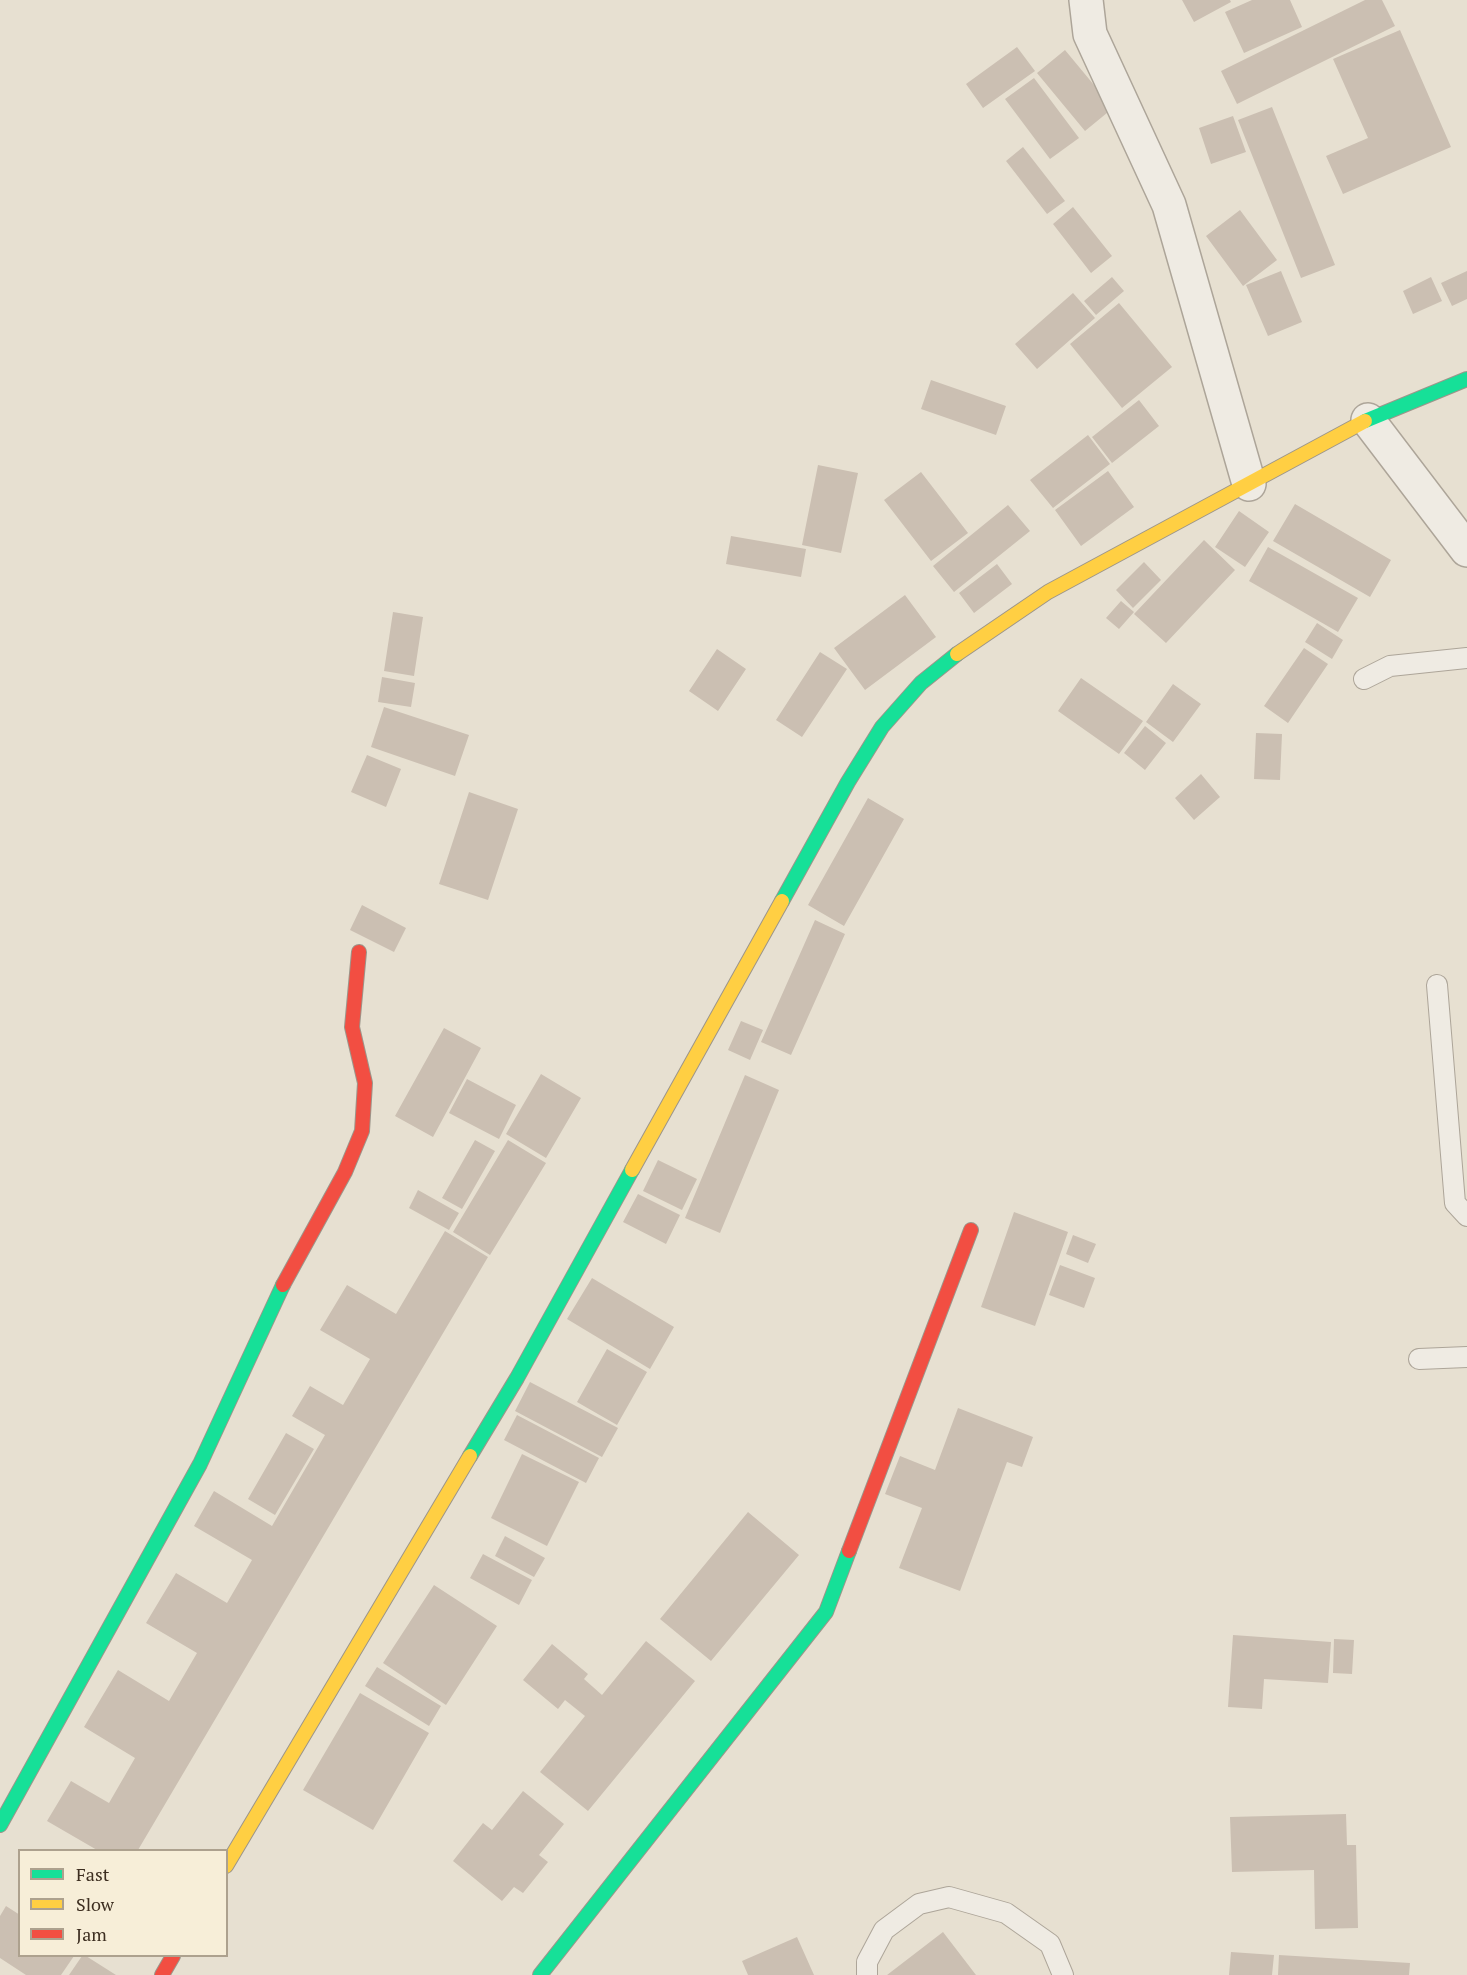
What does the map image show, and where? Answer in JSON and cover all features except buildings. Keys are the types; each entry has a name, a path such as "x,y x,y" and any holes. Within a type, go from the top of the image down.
{"street":[{"path":"1086,0 1090,34 1169,205 1249,484"},
{"path":"228,1863 517,1378 848,782 882,727 921,683 975,641 1048,592 1368,420 1467,380"},
{"path":"1368,420 1467,550"},
{"path":"0,1825 108,1634 200,1464 284,1282 345,1172 362,1131 365,1083 352,1027 359,952"},
{"path":"540,1975 826,1612 971,1230"},
{"path":"162,1975 172,1957"}],"lane":[{"path":"1364,679 1390,666 1467,658"},
{"path":"1437,985 1455,1203 1467,1216"},
{"path":"1419,1359 1467,1358"},
{"path":"867,1975 867,1962 884,1930 919,1904 949,1897 1005,1913 1023,1925 1050,1944 1063,1975"}],"traffic: fast":[{"path":"1365,421 1467,379"},
{"path":"782,901 848,782 882,727 921,683 957,654"},
{"path":"470,1456 517,1378 632,1170"},
{"path":"0,1825 200,1464 283,1285"},
{"path":"540,1975 826,1612 849,1551"}],"traffic: slow":[{"path":"957,654 1048,592 1365,421"},
{"path":"632,1170 782,901"},
{"path":"228,1863 470,1456"}],"traffic: jam":[{"path":"283,1285 345,1172 362,1131 365,1083 352,1027 359,952"},
{"path":"849,1551 971,1230"},
{"path":"162,1975 172,1957"}]}
